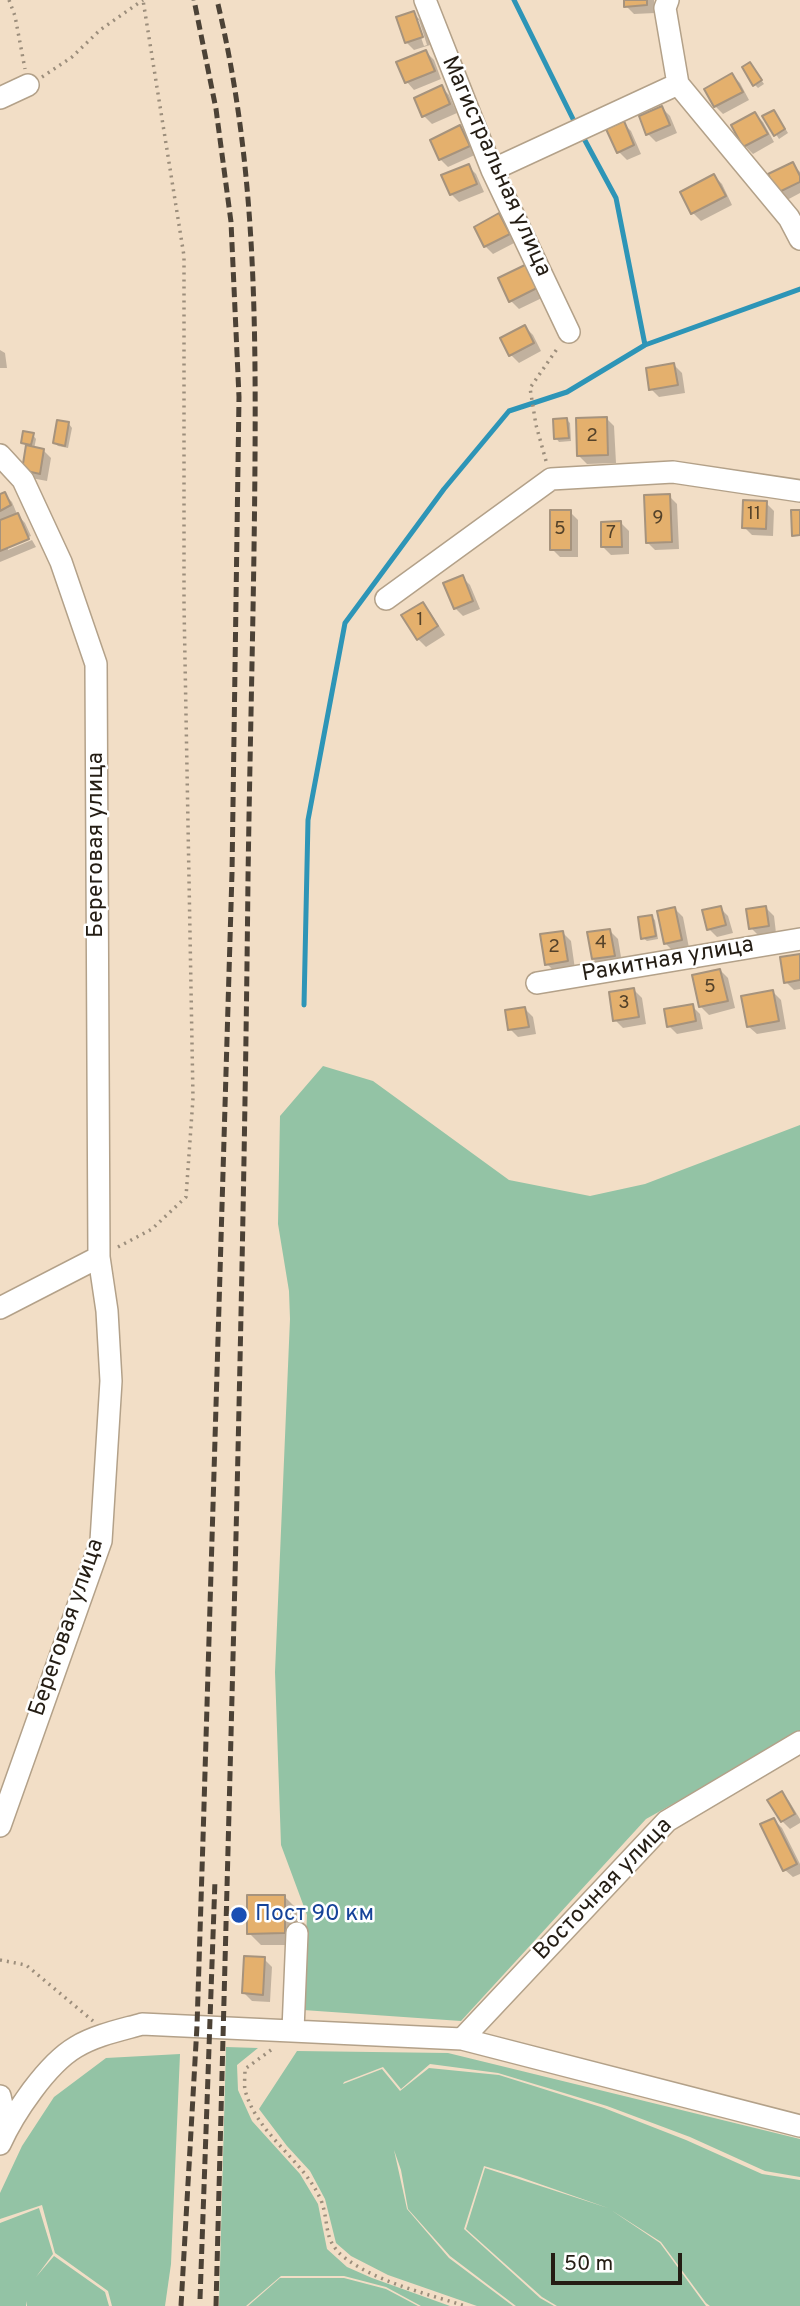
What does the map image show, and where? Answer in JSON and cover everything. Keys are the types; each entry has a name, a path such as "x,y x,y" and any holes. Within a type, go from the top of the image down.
{"street":[{"name":"Магистральная улица","path":"425,0 492,170 569,332"},
{"path":"668,0 665,8 678,84 794,215 800,239"},
{"path":"492,170 678,84"},
{"path":"0,98 29,85"},
{"name":"Береговая улица","path":"0,455 23,480 61,562 96,664 99,1257 107,1311 111,1381 101,1541 0,1826"},
{"path":"386,599 551,480 673,472 800,491"},
{"name":"Ракитная улица","path":"537,983 800,939"},
{"path":"0,1308 99,1257"},
{"name":"Восточная улица","path":"462,2039 667,1821 800,1742"},
{"path":"293,2030 297,1933"},
{"path":"4,2136 44,2076 76,2047 108,2033 142,2024 462,2039 800,2126"},
{"path":"0,2096 4,2136"}],"path":[{"path":"9,0 15,16 29,85 72,57 100,30 143,0 184,256 184,605 193,1098 186,1197 152,1229 99,1257"},
{"path":"551,480 536,425 530,388 569,332"},
{"path":"0,1960 26,1965 108,2033"},
{"path":"293,2030 245,2069 245,2089 256,2117 308,2176 322,2202 332,2247 363,2270 465,2306"}],"green space":[{"path":"323,1066 373,1081 509,1180 590,1196 645,1184 800,1125 800,1733 646,1819 461,2021 303,2010 307,1915 281,1845 275,1672 290,1319 289,1291 278,1224 280,1116"},
{"path":"226,2047 258,2048 237,2065 238,2090 252,2121 300,2174 318,2204 327,2249 347,2267 450,2306 421,2306 386,2287 344,2276 281,2276 246,2306 219,2306"},
{"path":"297,2051 448,2053 800,2139 800,2177 765,2171 690,2137 607,2106 498,2073 430,2064 401,2089 383,2067 343,2084 382,2069 400,2091 429,2068 499,2075 604,2108 762,2174 800,2180 800,2306 710,2306 661,2242 611,2210 660,2243 706,2306 557,2306 542,2297 466,2229 485,2168 608,2208 484,2166 464,2229 540,2298 554,2306 516,2306 450,2256 408,2209 401,2170 394,2150 407,2209 449,2258 513,2306 477,2306 388,2275 351,2256 336,2243 325,2199 310,2171 259,2109"},
{"path":"180,2054 171,2264 165,2306 112,2306 108,2291 55,2253 42,2205 0,2219 0,2193 22,2146 54,2097 106,2058"},
{"path":"39,2208 53,2254 36,2277 54,2256 105,2292 109,2306 27,2306 27,2301 26,2306 0,2306 0,2223"},
{"path":"280,2278 344,2278 386,2289 418,2306 248,2306"}],"building":[{"path":"624,0 647,0 647,5 624,7"},
{"path":"414,11 423,37 405,43 396,17"},
{"path":"426,50 435,71 405,83 396,62"},
{"path":"750,62 762,80 753,86 742,67"},
{"path":"732,73 743,92 714,107 704,89"},
{"path":"442,85 450,104 422,117 414,98"},
{"path":"662,106 670,125 646,135 639,116"},
{"path":"774,110 785,129 774,136 762,116"},
{"path":"755,112 768,134 743,147 731,125"},
{"path":"624,121 634,145 617,153 606,129"},
{"path":"460,125 470,146 439,160 430,140"},
{"path":"793,162 800,182 777,193 768,174"},
{"path":"469,164 477,184 450,195 441,175"},
{"path":"714,174 726,196 691,214 680,192"},
{"path":"499,213 510,234 484,247 474,227"},
{"path":"527,264 539,287 509,302 498,278"},
{"path":"525,325 534,343 509,356 500,338"},
{"path":"674,363 678,385 649,390 646,368"},
{"path":"607,417 608,455 577,456 576,418"},
{"path":"567,418 569,438 554,439 553,419"},
{"path":"57,420 69,422 65,446 53,443"},
{"path":"23,431 34,433 31,445 21,443"},
{"path":"26,445 44,449 40,474 22,470"},
{"path":"5,492 11,505 0,511 0,494"},
{"path":"670,494 672,542 646,543 644,495"},
{"path":"743,500 767,501 766,529 742,528"},
{"path":"550,510 571,510 571,550 550,550"},
{"path":"791,510 800,510 800,535 792,536"},
{"path":"18,513 29,539 0,551 0,520"},
{"path":"621,521 622,547 601,547 601,522"},
{"path":"463,575 473,601 454,609 443,583"},
{"path":"423,602 438,626 417,640 401,615"},
{"path":"721,906 726,925 707,930 702,910"},
{"path":"766,906 769,926 749,929 746,909"},
{"path":"675,907 682,940 664,944 657,911"},
{"path":"652,915 656,936 641,939 638,917"},
{"path":"610,929 615,956 592,959 587,932"},
{"path":"563,931 568,961 545,965 540,934"},
{"path":"800,954 800,980 784,983 780,957"},
{"path":"720,969 728,1001 699,1007 692,975"},
{"path":"634,988 639,1017 613,1021 609,992"},
{"path":"773,990 779,1021 747,1027 741,996"},
{"path":"693,1004 696,1021 667,1027 664,1009"},
{"path":"525,1007 529,1027 508,1030 505,1010"},
{"path":"782,1791 795,1814 781,1822 767,1800"},
{"path":"774,1818 797,1864 783,1871 760,1824"},
{"path":"247,1895 285,1895 285,1933 247,1934"},
{"path":"244,1956 265,1957 263,1995 242,1993"}],"waterway":[{"path":"514,0 577,127"},
{"path":"582,135 616,198 645,345"},
{"path":"304,1005 308,820 345,623 444,489 509,411 567,392 645,345 800,289"}],"railway":[{"path":"181,2306 197,2026 203,1839 232,873 239,397 231,222 216,109 194,0"},
{"path":"216,2306 243,1236 255,402 253,287 246,172 239,115 217,0"},
{"path":"200,2299 215,1880"}],"place":[{"name":"Пост 90 км","path":"239,1915"}]}
